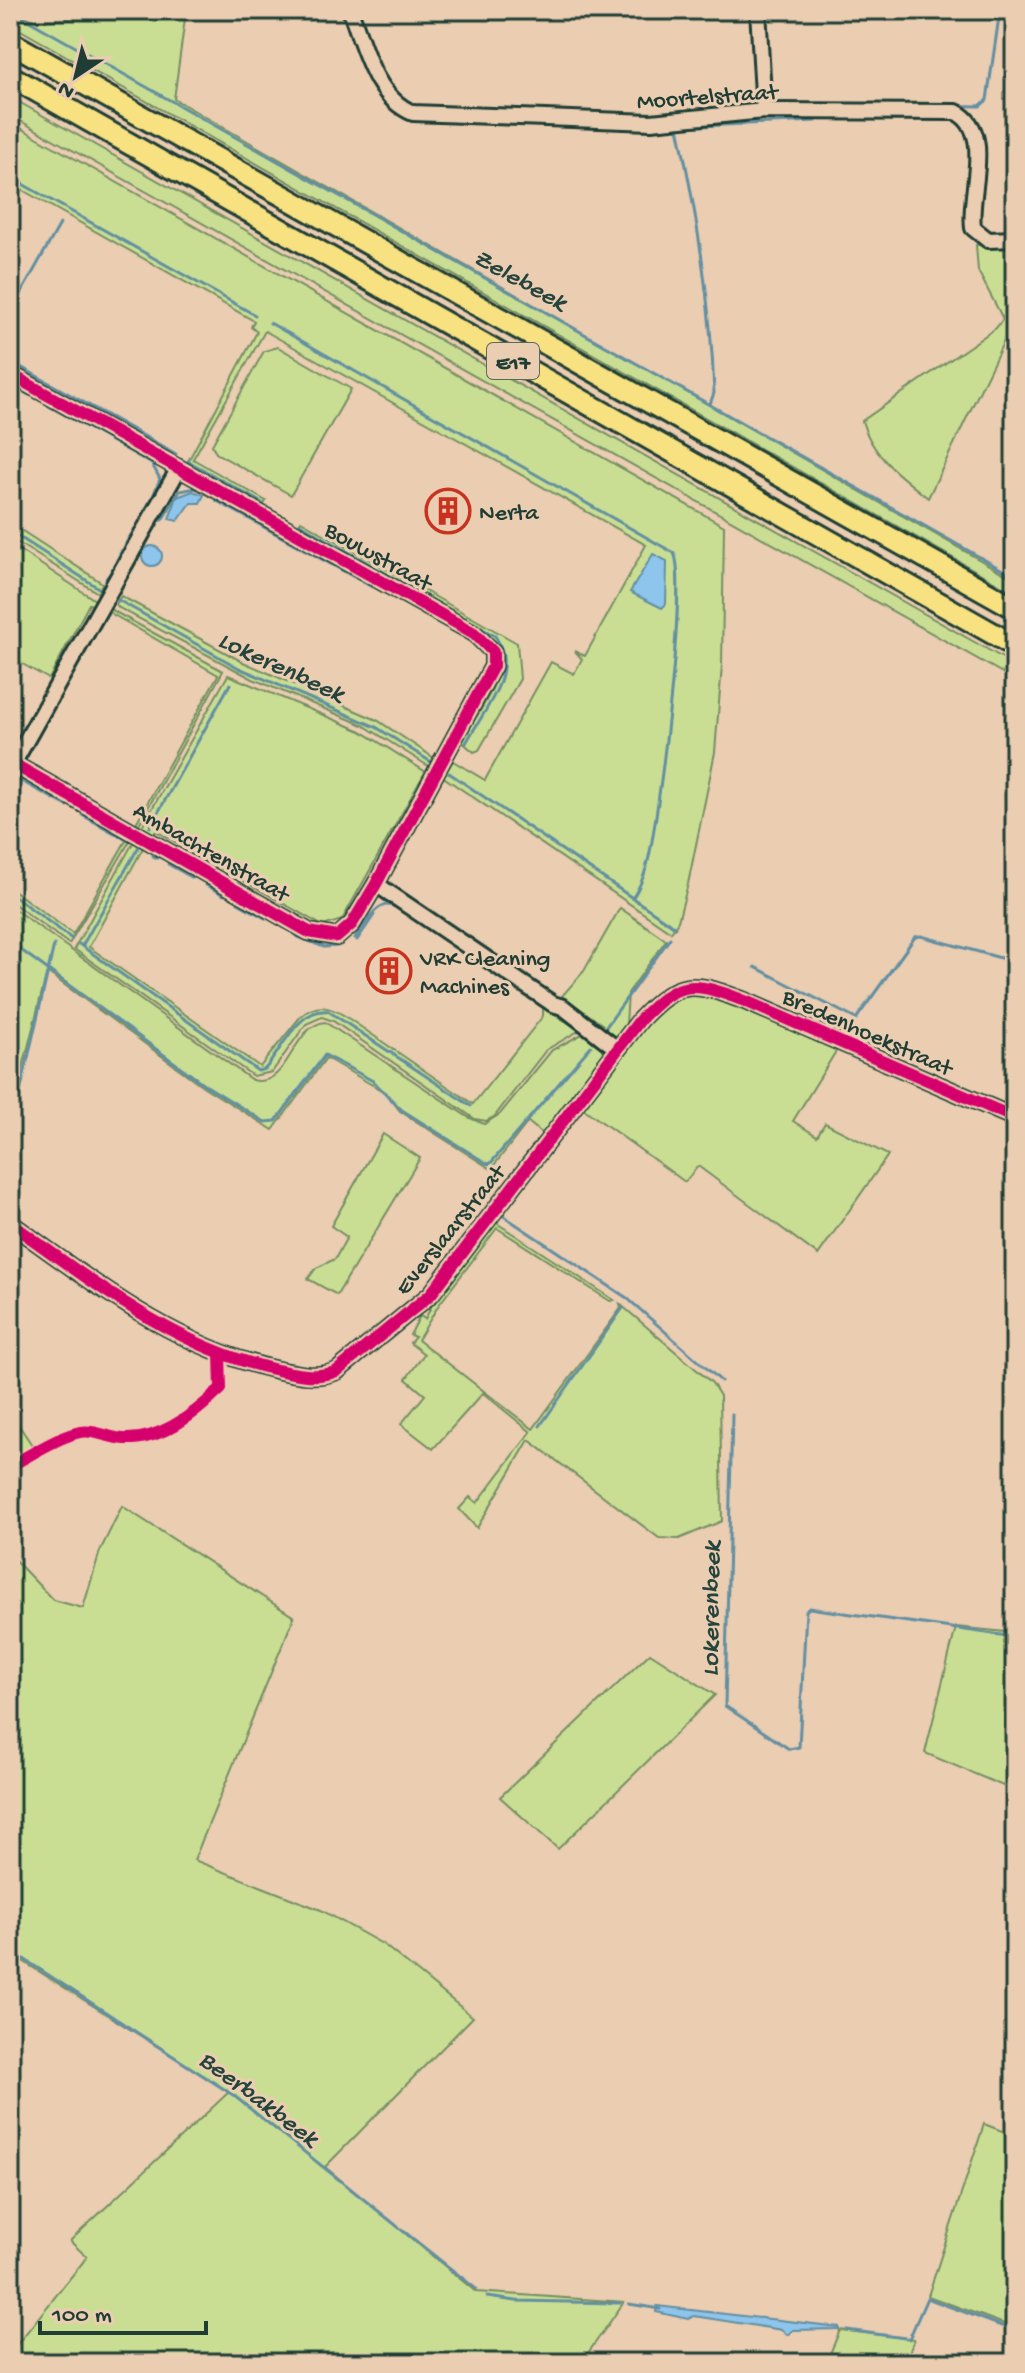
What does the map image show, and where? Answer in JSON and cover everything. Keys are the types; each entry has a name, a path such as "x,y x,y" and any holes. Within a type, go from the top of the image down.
{"highway":[{"name":"E17","path":"10,42 1015,608"},
{"name":"E17","path":"10,76 1015,646"}],"street":[{"name":"Moortelstraat","path":"350,10 381,87 391,102 413,113 651,122 764,111 956,112 968,118 977,134 973,228 988,240 1015,239"},
{"path":"758,10 764,111"},
{"name":"Bouwstraat","path":"10,374 474,633 493,652 491,677 376,884"},
{"path":"12,763 179,468"},
{"name":"Ambachtenstraat","path":"12,763 318,936 337,937 345,932 376,884"},
{"path":"376,884 553,1004 563,1007 569,1015 617,1049"},
{"name":"Everslaarstraat","path":"10,1223 117,1299 177,1333 253,1364 325,1375 337,1371 431,1294 617,1049 670,992 684,985 704,985"},
{"name":"Bredenhoekstraat","path":"704,985 1015,1118"}],"green space":[{"path":"10,10 36,21 186,11 174,99 1015,580 1015,593 10,24"},
{"path":"10,97 1015,665 1015,680 10,115"},
{"path":"10,122 724,526 722,665 715,752 688,884 678,921 671,932 442,776 453,761 485,780 551,662 574,674 582,659 575,651 585,656 646,545 265,331 193,459 266,501 262,508 186,465 257,332 251,327 254,321 10,183"},
{"path":"1015,243 1015,318 928,498 880,455 862,421 996,328 1003,319 978,271 976,245"},
{"path":"278,347 351,389 291,495 216,453 212,445 264,351"},
{"path":"301,521 517,643 520,679 479,750 474,752 461,741 484,705 496,678 497,652 491,639 297,527"},
{"path":"10,523 102,583 98,593 10,538"},
{"path":"10,544 98,602 95,606 89,604 49,679 10,657"},
{"path":"121,596 243,662 377,720 434,758 429,766 363,725 253,679 119,608 116,604"},
{"path":"108,608 223,671 137,828 134,827 218,675 107,611"},
{"path":"228,675 361,731 429,774 428,777 424,774 342,920 323,926 156,831 152,837 140,830"},
{"path":"128,837 131,839 69,944 10,901 10,888 73,934"},
{"path":"134,841 144,846 89,947 260,1067 301,1016 312,1009 328,1008 345,1016 473,1104 543,1016 543,1008 580,1030 546,1050 494,1117 486,1121 475,1119 333,1021 322,1017 306,1024 272,1072 253,1076 74,949"},
{"path":"10,906 252,1080 264,1081 274,1076 304,1034 325,1022 468,1117 484,1124 500,1114 552,1050 584,1033 592,1039 603,1025 562,996 584,971 620,908 666,940 628,993 626,1025 543,1134 528,1122 491,1169 400,1111 386,1093 326,1058 273,1130 204,1087 47,972 19,1083 10,1096"},
{"path":"683,992 702,994 742,1006 838,1048 793,1121 817,1136 825,1123 888,1155 818,1255 698,1166 685,1182 581,1107 639,1028"},
{"path":"383,1134 420,1158 337,1295 308,1279 316,1268 335,1259 347,1237 331,1226"},
{"path":"495,1222 614,1300 610,1301 497,1228 438,1306 418,1340 533,1429 621,1308 620,1304 712,1383 720,1396 722,1521 679,1539 659,1538 529,1440 477,1528 459,1509 470,1497 477,1503 531,1432 483,1393 433,1449 401,1424 425,1395 406,1379 424,1354 410,1343 415,1337 410,1335 420,1316 425,1319 435,1299"},
{"path":"10,1412 34,1448 10,1460"},
{"path":"122,1506 294,1617 194,1860 321,1910 384,1945 473,2017 325,2167 476,2292 624,2302 581,2363 10,2363 10,2353 87,2257 70,2241 229,2092 10,1953 10,1555 53,1600 83,1608 100,1551"},
{"path":"956,1627 1015,1633 1015,1791 925,1753"},
{"path":"650,1653 715,1695 558,1849 500,1797"},
{"path":"984,2124 1015,2136 1015,2328 928,2296"},
{"path":"840,2330 914,2339 906,2363 826,2363"}],"water":[{"path":"193,491 204,495 200,503 191,503 178,521 169,519 177,497"},
{"path":"152,546 159,549 162,556 159,563 152,566 145,563 142,556 145,549"},
{"path":"653,554 667,561 666,604 662,608 630,592"},
{"path":"657,2306 839,2329 793,2330 787,2335 782,2330 694,2316 688,2319 656,2312"}],"waterway":[{"name":"Zelebeek","path":"10,10 1015,577"},
{"path":"924,105 980,106 987,100 1000,10"},
{"path":"750,106 755,99 753,38"},
{"path":"710,404 714,393 706,292 678,127 816,121 817,118"},
{"path":"10,177 255,315"},
{"path":"10,313 60,224"},
{"path":"270,323 674,553 677,572 675,653 664,756 647,865 632,899"},
{"path":"10,361 176,454"},
{"path":"10,384 29,395"},
{"path":"49,406 152,464 160,479 153,496"},
{"path":"188,461 262,503"},
{"path":"162,520 180,491 196,488 206,493"},
{"path":"217,501 372,587"},
{"path":"140,520 149,503"},
{"path":"300,524 495,636 502,650 501,677 489,705 466,743"},
{"path":"126,543 136,527"},
{"name":"Lokerenbeek","path":"10,531 100,589"},
{"path":"114,566 122,550"},
{"path":"106,579 109,575"},
{"name":"Lokerenbeek","path":"118,600 239,668 376,727 431,762"},
{"path":"150,827 230,684"},
{"name":"Lokerenbeek","path":"449,773 675,927"},
{"path":"10,775 67,806"},
{"path":"82,815 127,840"},
{"path":"82,946 138,848"},
{"path":"153,856 157,858"},
{"path":"168,864 193,878"},
{"path":"206,885 224,895"},
{"path":"10,893 72,939"},
{"path":"238,903 265,918"},
{"path":"355,938 373,913 387,905 403,911 428,929"},
{"path":"357,940 374,915"},
{"path":"437,935 467,955"},
{"path":"296,936 324,947 337,946"},
{"name":"Lokerenbeek","path":"755,967 856,1019 915,937 921,936 1015,962"},
{"path":"603,1031 670,938"},
{"path":"10,942 205,1085 265,1122 276,1121 325,1055 373,1081 402,1110 490,1164 591,1046"},
{"path":"79,944 258,1071 265,1069 299,1023 317,1012 328,1011 471,1106"},
{"path":"10,1109 14,1110 21,1088 54,945"},
{"name":"Lokerenbeek","path":"502,1215 627,1298 721,1381"},
{"path":"540,1426 623,1308"},
{"name":"Lokerenbeek","path":"732,1414 725,1706 789,1749 799,1747 806,1611 809,1608 1015,1637"},
{"name":"Beerbakbeek","path":"10,1950 233,2095 476,2289"},
{"name":"Beerbakbeek","path":"487,2297 516,2301 620,2303"},
{"name":"Beerbakbeek","path":"909,2339 927,2298 1015,2331"},
{"name":"Beerbakbeek","path":"629,2304 660,2309"},
{"name":"Beerbakbeek","path":"847,2330 905,2338"}],"cycle path":[{"path":"10,374 474,633 493,652 493,666 376,884 352,924 337,937 309,932 10,762"},
{"path":"10,1223 104,1290 204,1346 277,1370 322,1375 337,1371 431,1294 640,1020 677,990 700,987 745,1001 1015,1118"},
{"path":"10,1466 76,1433 138,1438 177,1424 221,1389 220,1353"}],"place":[{"name":"Nerta","path":"448,511"},
{"name":"VRK Cleaning Machines","path":"389,971"}]}
